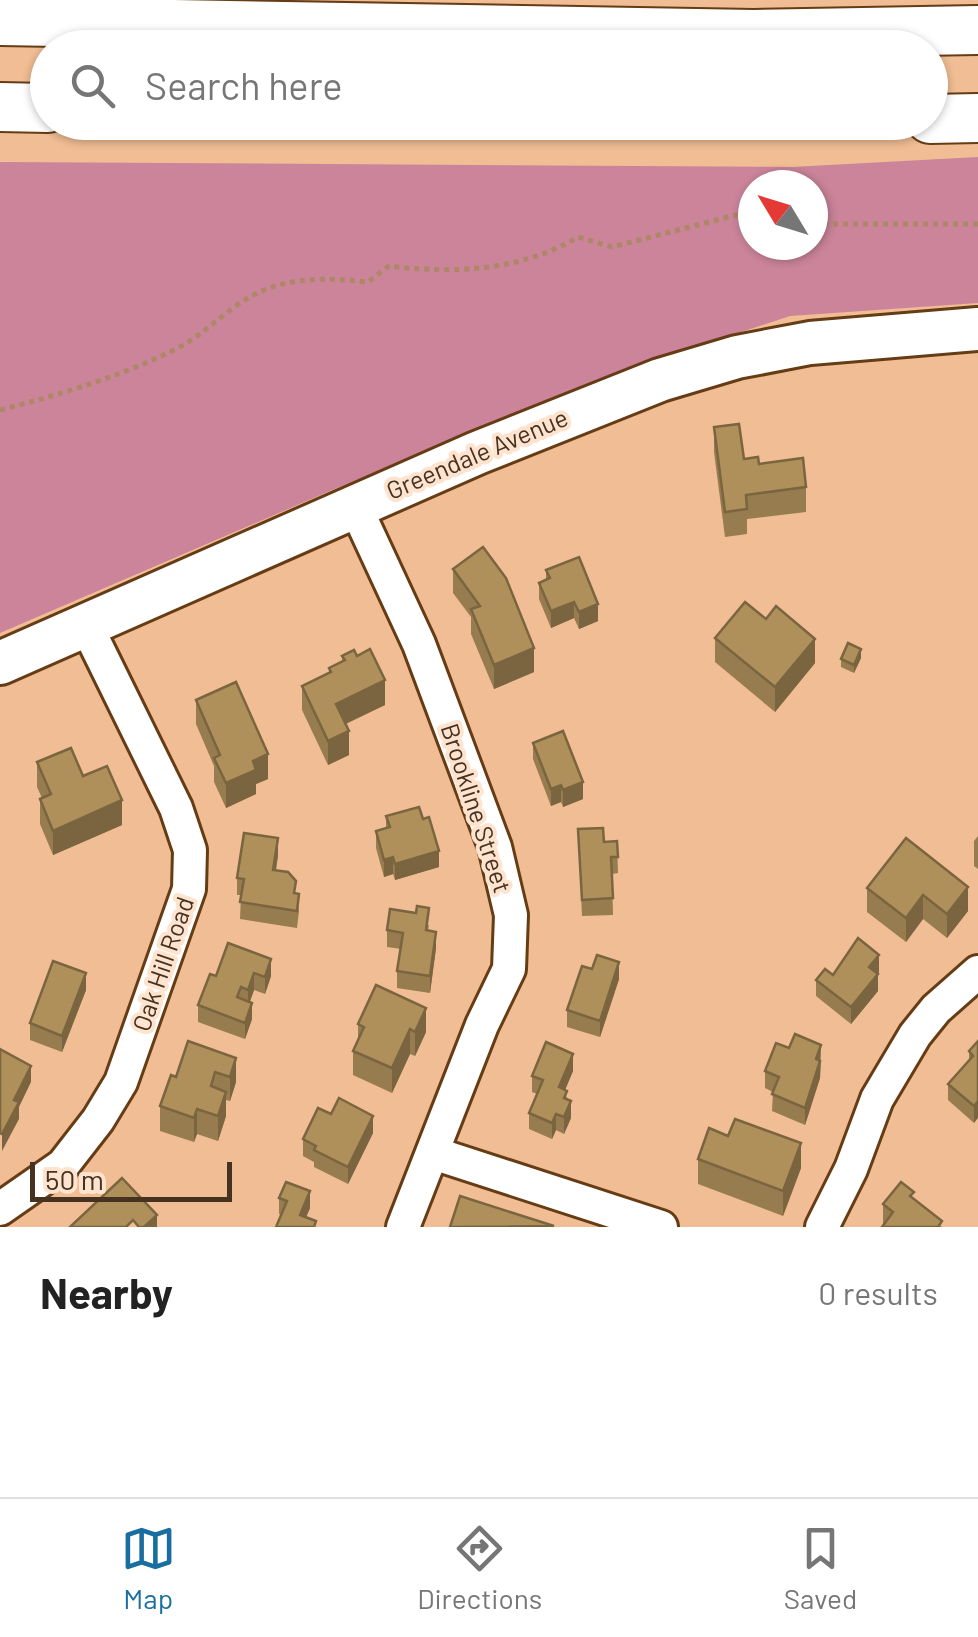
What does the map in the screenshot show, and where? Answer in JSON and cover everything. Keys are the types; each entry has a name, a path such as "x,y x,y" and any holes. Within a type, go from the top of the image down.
{"highway":[{"path":"209,0 342,28"},
{"path":"0,21 479,30"},
{"path":"948,31 978,30"},
{"path":"0,107 30,108"},
{"path":"948,119 978,118"}],"main road":[{"name":"Greendale Avenue","path":"0,663 524,432 698,368 810,343 978,329"}],"street":[{"name":"Brookline Street","path":"354,506 419,644 495,848 511,915 509,969 482,1025 403,1227"},
{"name":"Oak Hill Road","path":"0,1209 63,1165 121,1082 189,890 190,850 176,808 87,627"},
{"path":"822,1227 852,1168 877,1099 915,1036 936,1009 978,972"},
{"path":"433,1153 661,1227"}],"path":[{"path":"0,410 85,389 137,368 190,342 240,303 273,287 318,276 368,282 389,266 440,272 500,266 548,254 578,236 612,248 738,216"},
{"path":"828,224 978,224"}],"shaded area":[{"path":"978,157 978,303 790,316 623,371 0,633 0,162 792,167"}],"building":[{"path":"739,424 744,459 758,457 759,464 803,458 806,487 746,495 747,509 725,512 714,427"},
{"path":"483,547 506,578 534,648 494,665 471,609 480,606 453,569"},
{"path":"579,557 598,604 579,612 574,602 551,611 539,583 550,578 546,570"},
{"path":"745,602 766,619 776,606 815,639 775,687 715,638"},
{"path":"848,643 861,649 854,665 841,659"},
{"path":"370,649 385,680 336,704 349,731 328,741 302,686 331,672 329,668 345,660 342,656 354,650 357,656"},
{"path":"236,682 268,754 253,761 256,770 226,783 214,758 220,755 196,700"},
{"path":"563,731 583,782 563,790 561,785 551,789 533,743"},
{"path":"71,748 83,776 107,766 122,800 53,831 40,799 51,794 37,762"},
{"path":"419,807 423,819 429,817 439,851 395,864 393,857 384,860 376,831 390,827 386,816"},
{"path":"603,828 604,842 617,841 618,857 611,857 613,898 582,900 578,829"},
{"path":"244,833 278,838 273,870 288,872 296,881 297,911 240,902 244,879 237,878"},
{"path":"906,838 968,887 947,914 923,895 906,918 867,888"},
{"path":"417,906 429,908 426,930 436,932 430,976 397,971 403,933 387,930 390,909 416,913"},
{"path":"858,938 879,955 869,967 878,974 851,1007 816,980 825,969 833,975"},
{"path":"228,943 271,959 265,977 254,973 248,990 241,987 237,997 252,1003 245,1023 198,1005 210,974 216,976"},
{"path":"597,955 619,962 600,1021 567,1010 582,966 592,969"},
{"path":"53,961 86,973 62,1036 30,1023"},
{"path":"376,985 426,1008 415,1032 410,1029 392,1068 353,1051 364,1027 358,1024"},
{"path":"795,1034 821,1045 805,1108 772,1094 779,1077 765,1071 776,1043 789,1048"},
{"path":"188,1041 236,1058 230,1077 215,1072 211,1086 226,1092 218,1116 197,1109 194,1118 160,1106 171,1075 176,1077"},
{"path":"978,1041 978,1101 974,1106 948,1084 973,1056 969,1051"},
{"path":"546,1042 573,1054 559,1087 567,1091 564,1098 571,1101 564,1117 556,1114 552,1123 529,1113 543,1080 532,1076"},
{"path":"0,1049 31,1066 14,1100 19,1102 2,1134 0,1133"},
{"path":"339,1098 373,1116 348,1167 314,1150 316,1146 303,1139 318,1108 331,1114"},
{"path":"735,1119 801,1143 783,1191 698,1159 709,1128 728,1136"},
{"path":"122,1178 157,1215 144,1227 133,1220 126,1227 70,1227"},
{"path":"286,1182 310,1191 300,1215 316,1221 314,1227 276,1227 287,1201 279,1198"},
{"path":"901,1182 914,1192 910,1196 942,1221 938,1227 882,1227 893,1212 883,1204"},
{"path":"460,1196 554,1226 450,1227"}]}
